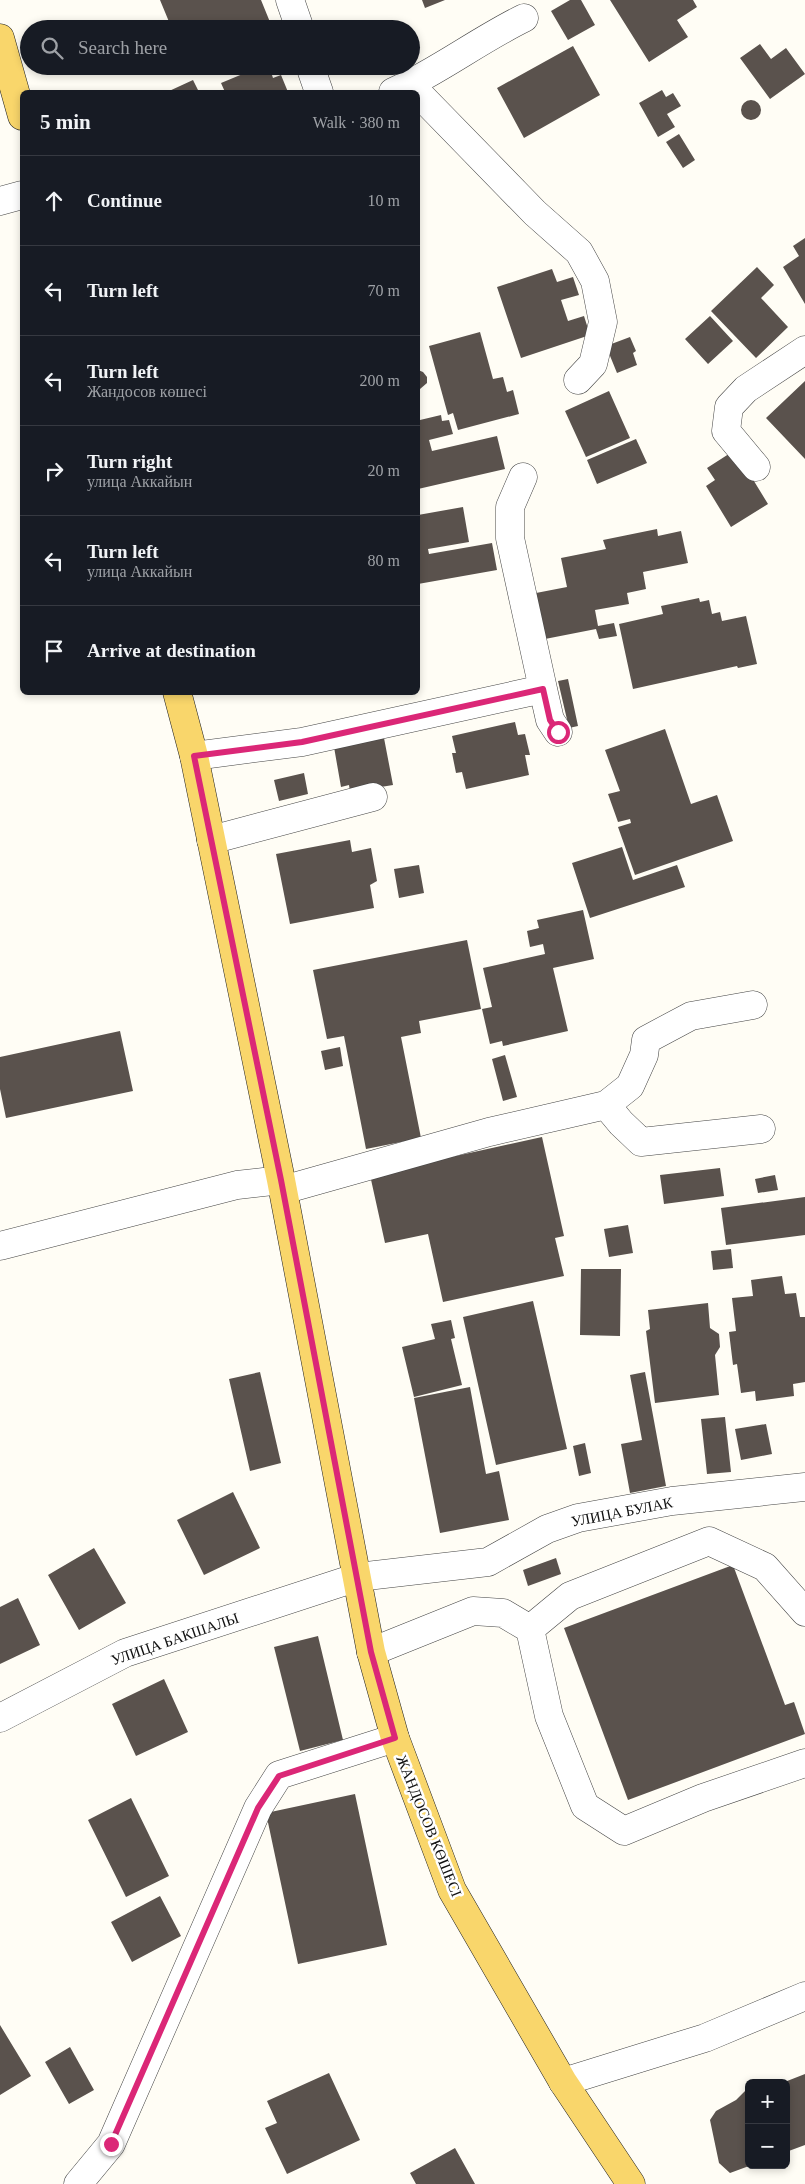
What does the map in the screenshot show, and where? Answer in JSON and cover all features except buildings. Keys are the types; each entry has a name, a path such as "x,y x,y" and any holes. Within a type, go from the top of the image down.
{"main road":[{"path":"0,38 20,109"},
{"name":"ЖАНДОСОВ КӨШЕСІ","path":"178,695 194,756 282,1185 371,1652 395,1738 452,1890 563,2082 631,2184"}],"street":[{"path":"290,0 297,20"},
{"path":"411,90 492,34 524,18"},
{"path":"313,75 319,90"},
{"path":"420,101 535,213 579,252 595,282 603,322 592,364 578,380"},
{"path":"0,201 20,196"},
{"path":"756,467 726,431 729,407 746,389 805,350"},
{"path":"523,478 510,507 510,538 550,720 558,732"},
{"path":"194,756 302,742 543,689"},
{"path":"211,840 373,797"},
{"path":"0,1246 237,1185 282,1185 489,1132 606,1105 630,1086 644,1055 646,1040 691,1016 753,1005"},
{"path":"606,1105 641,1142 761,1129"},
{"name":"УЛИЦА БУЛАК","path":"358,1577 488,1562 547,1528 578,1518 672,1501 805,1487"},
{"path":"530,1629 570,1596 709,1541 765,1567 805,1612"},
{"name":"УЛИЦА БАКШАЛЫ","path":"0,1718 125,1653 358,1577"},
{"path":"371,1652 473,1611 503,1613 530,1629 549,1716 585,1806 624,1831 703,1798 805,1762"},
{"path":"78,2184 111,2144 258,1808 279,1776 395,1738"},
{"path":"563,2082 705,2038 805,1996"}],"route":[{"path":"111,2144 258,1808 279,1776 395,1738 371,1652 281,1180 194,756 302,742 543,689 550,720 558,732"}]}
